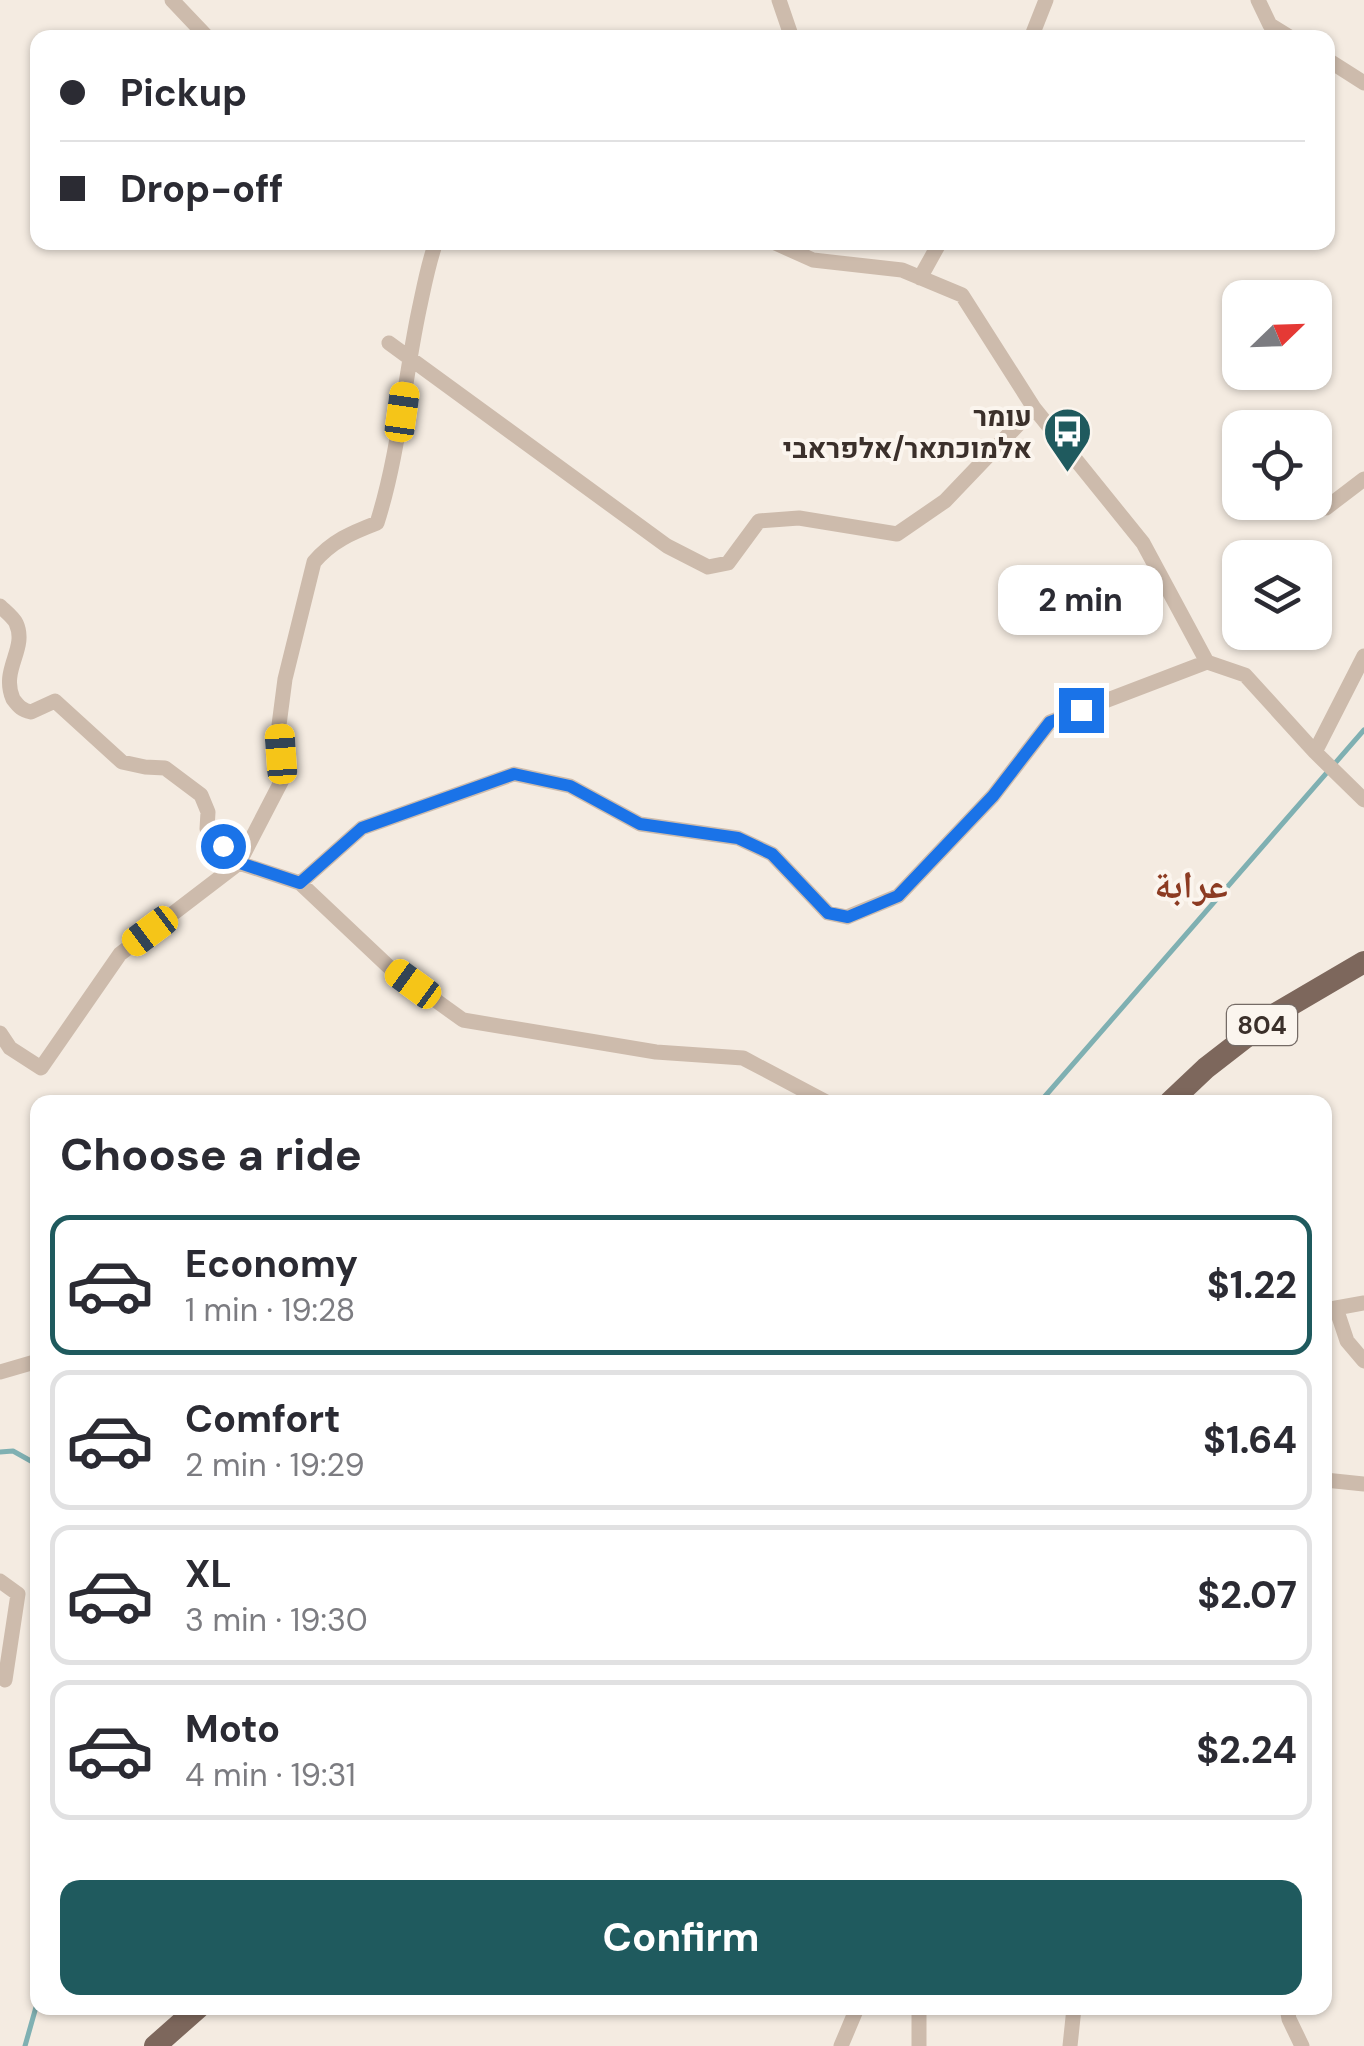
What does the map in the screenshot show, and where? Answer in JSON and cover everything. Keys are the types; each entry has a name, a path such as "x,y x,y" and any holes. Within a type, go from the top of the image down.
{"main road":[{"name":"804","path":"1177,1095 1277,1013 1364,962"},
{"path":"155,2046 190,2015"}],"street":[{"path":"172,0 200,30"},
{"path":"779,0 789,30"},
{"path":"1034,30 1046,0"},
{"path":"1258,0 1270,24 1279,30"},
{"path":"1335,64 1364,83"},
{"path":"0,1033 10,1048 41,1068 120,954 240,863 282,780 279,725 284,679 314,562 345,535 377,523 390,484 409,357 433,250"},
{"path":"804,250 813,260 902,270 962,295 1034,408 1143,542 1207,662"},
{"path":"920,278 936,250"},
{"path":"389,342 668,546 708,567 728,563 759,521 798,518 896,534 945,501 1034,408"},
{"path":"1332,504 1364,480"},
{"path":"0,606 16,621 18,629 5,682 20,709 32,712 55,701 122,762 166,768 201,795 208,812 206,829 240,863 300,883 388,966 463,1020 656,1052 743,1058 813,1095"},
{"path":"1316,752 1364,656"},
{"path":"300,883 362,828 514,774 570,786 640,824 738,838 772,854 828,913 848,917 898,896 993,796 1050,722 1207,662 1245,674 1364,800"},
{"path":"1332,1309 1364,1303"},
{"path":"1332,1313 1364,1361"},
{"path":"0,1372 30,1363"},
{"path":"1332,1481 1364,1484"},
{"path":"0,1581 18,1594 5,1680"},
{"path":"841,2046 855,2015"},
{"path":"919,2015 919,2046"},
{"path":"1070,2046 1073,2015"},
{"path":"1288,2015 1302,2046"}],"waterway":[{"path":"1046,1095 1364,730"},
{"path":"0,1452 13,1451 30,1461"},
{"path":"25,2046 34,2015"}],"place":[{"name":"עומר אלמוכתאר/אלפראבי","path":"1067,474"}],"district":[{"name":"عرابة","path":"1191,885"}],"route":[{"path":"223,846 240,863 300,883 362,828 514,774 570,786 640,824 738,838 772,854 828,913 848,917 898,896 993,796 1050,722 1081,710"}]}
